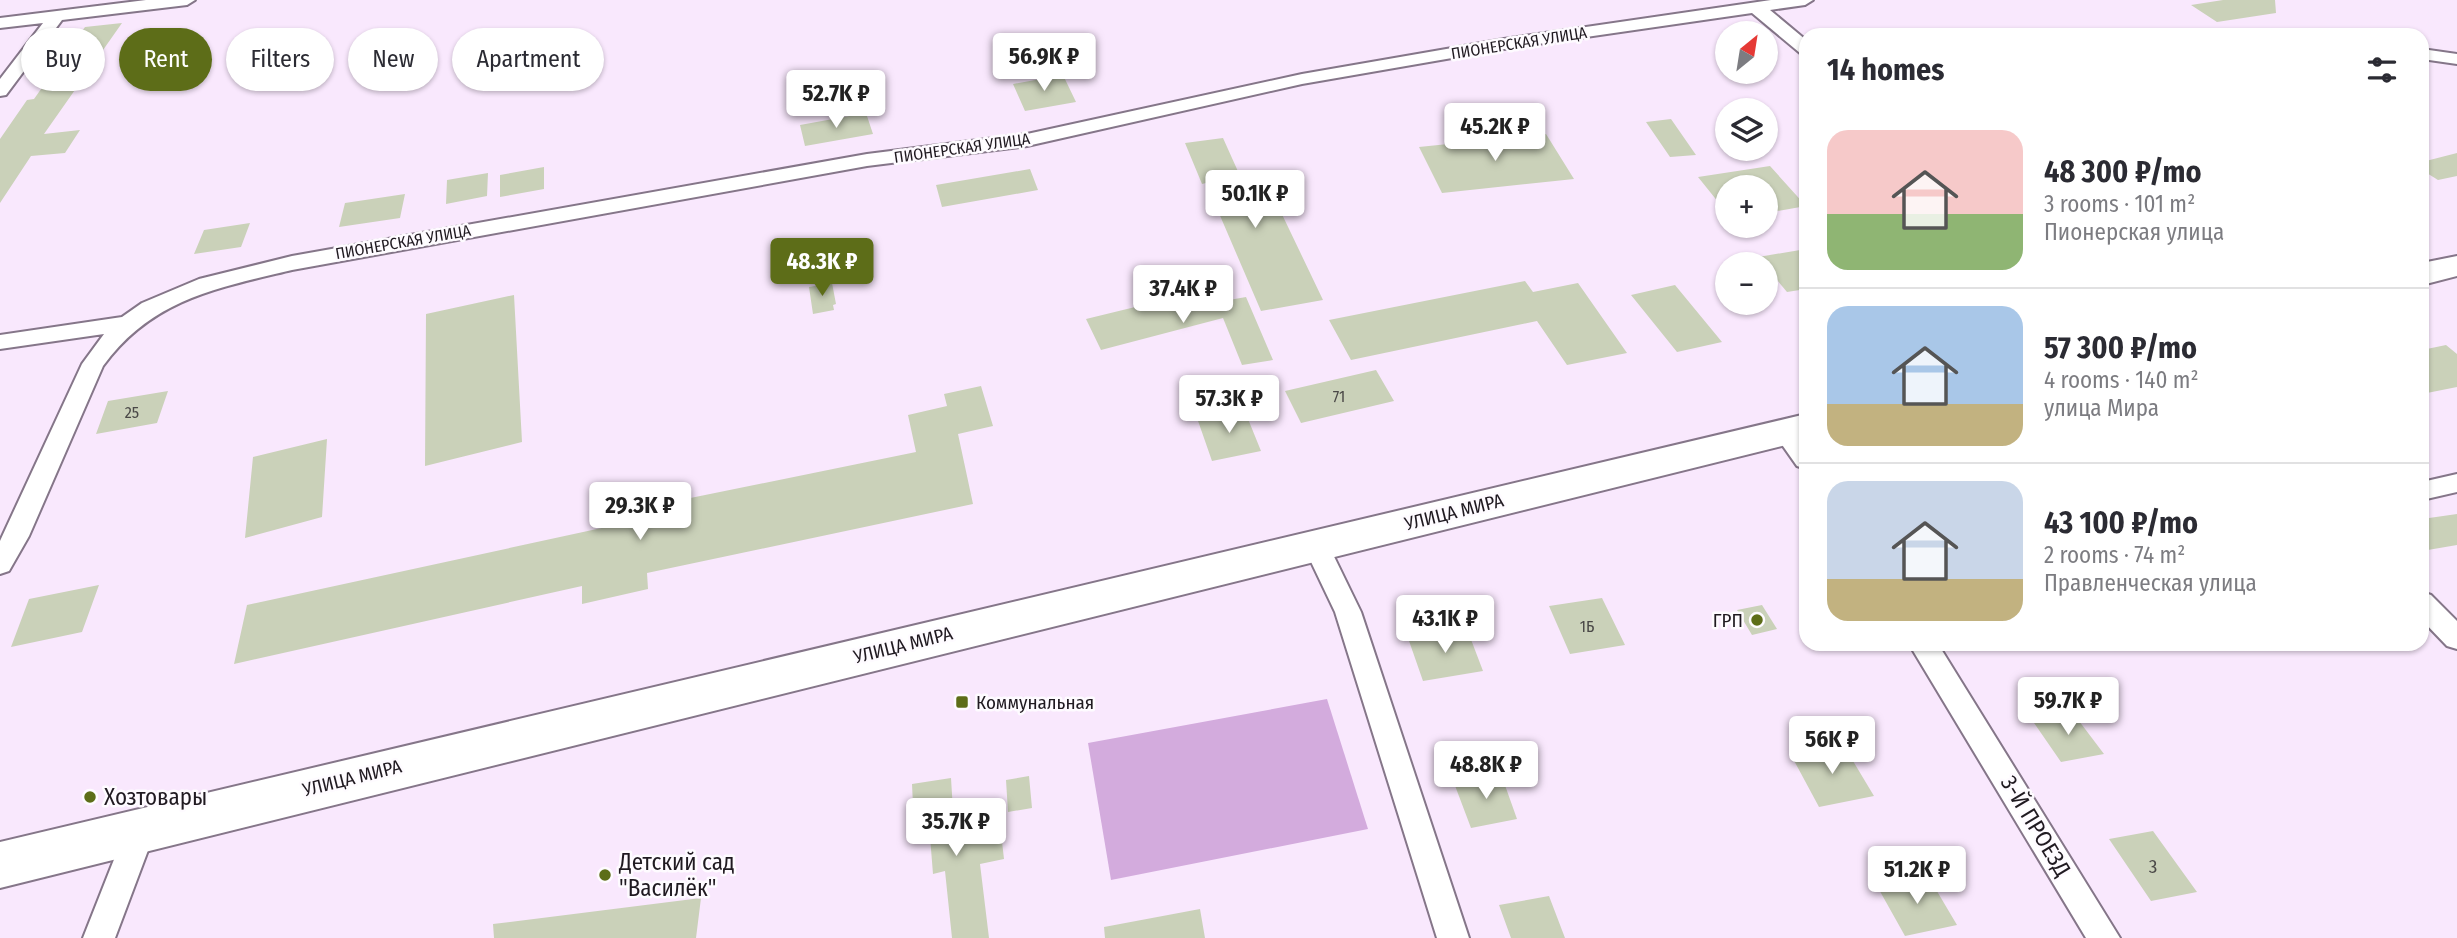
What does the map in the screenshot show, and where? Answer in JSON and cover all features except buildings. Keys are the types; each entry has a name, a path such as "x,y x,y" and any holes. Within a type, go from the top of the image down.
{"main road":[{"path":"2429,272 2457,266"},
{"name":"УЛИЦА МИРА","path":"0,864 1316,545 1799,440"}],"street":[{"path":"0,23 187,0"},
{"name":"ПИОНЕРСКАЯ УЛИЦА","path":"128,323 180,294 207,285 362,249 867,160 1027,140 1311,78 1504,44 1805,0"},
{"path":"1757,8 1799,43"},
{"path":"0,91 55,17"},
{"path":"2429,55 2457,59"},
{"path":"0,342 128,323"},
{"path":"0,564 16,536 93,364 109,342 128,323"},
{"path":"2429,490 2457,484"},
{"path":"1316,545 1348,612 1453,938"},
{"path":"2429,610 2457,638"},
{"name":"3-Й ПРОЕЗД","path":"1927,651 2104,938"},
{"path":"99,938 141,829"}],"shaded area":[{"path":"1327,699 1368,829 1111,880 1088,743"}],"place":[{"name":"ГРП","path":"1757,620"},
{"name":"Коммунальная","path":"962,702"},
{"name":"Хозтовары","path":"90,797"},
{"name":"Детский сад \"Василёк\"","path":"605,875"}]}
